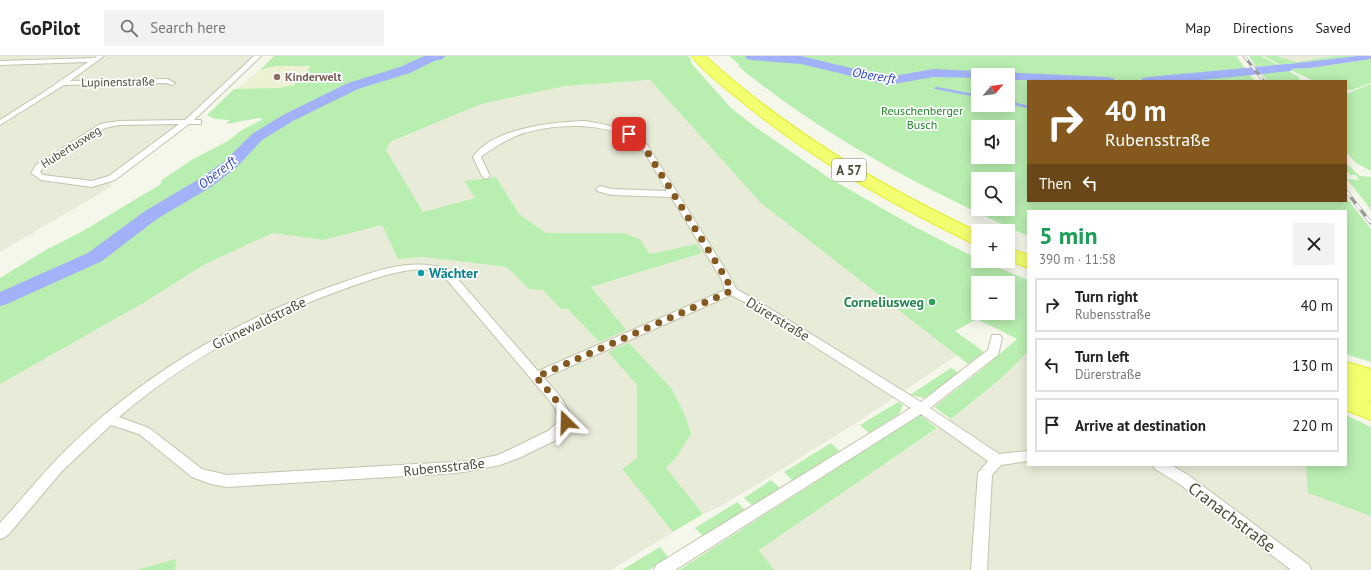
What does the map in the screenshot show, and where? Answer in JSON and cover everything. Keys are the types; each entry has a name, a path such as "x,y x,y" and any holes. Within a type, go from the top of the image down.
{"highway":[{"name":"A 57","path":"699,57 745,99 775,122 816,149 912,206 971,236"},
{"name":"A 57","path":"714,57 753,91 827,144 922,198 974,224"},
{"path":"1015,243 1027,249"},
{"path":"1015,256 1027,262"},
{"path":"1347,369 1371,377"},
{"path":"1347,385 1371,393"},
{"path":"1347,400 1371,412"}],"street":[{"name":"Hubertusweg","path":"198,122 187,122 119,123 103,126 39,167 35,173 41,177 86,184 107,180 187,122 258,56"},
{"path":"0,63 98,58"},
{"name":"Lupinenstraße","path":"1,121 64,83 98,58"},
{"name":"Lupinenstraße","path":"64,83 167,81 172,83"},
{"name":"Dürerstraße","path":"486,176 478,157 479,154 502,139 547,126 571,124 597,125 622,132 640,141 727,280 731,291 752,302 921,408"},
{"path":"600,189 612,192 674,194"},
{"name":"Grünewaldstraße","path":"0,533 51,474 90,435 147,388 174,369 243,328 271,314 365,278 410,266 432,267 445,272 536,377"},
{"path":"536,377 731,291"},
{"path":"662,570 921,408 994,352 996,338"},
{"name":"Rubensstraße","path":"109,419 144,431 197,473 211,478 227,481 456,468 500,460 553,435 561,428 566,422 565,415 558,403 536,377"},
{"path":"921,408 996,460"},
{"path":"979,570 984,480 988,468 996,460 1027,456"},
{"name":"Cranachstraße","path":"1162,466 1183,479 1303,570"}],"shaded area":[{"path":"0,56 256,56 182,123 111,175 111,187 0,252"},
{"path":"1276,56 1334,56 1297,62"},
{"name":"Kinderwelt","path":"276,66 311,66 294,85 280,88 237,89 260,70"},
{"path":"650,80 761,203 957,355 864,418 750,489 715,509 703,514 666,468 678,455 691,434 608,352 637,384 637,458 622,469 673,532 611,570 0,570 0,384 145,302 205,264 273,233 323,240 382,225 398,259 423,257 507,267 529,289 543,290 561,309 568,309 599,342 625,330 591,287 702,253 650,254 640,239 624,233 546,233 519,214 496,177 464,181 476,198 423,212 386,150 390,142 481,104 565,86"},
{"path":"1027,352 1027,466 1345,466 1371,481 1371,570 774,570 758,550 951,419 998,381"}],"green space":[{"path":"274,56 688,56 691,59 691,63 731,108 754,126 829,178 915,227 971,255 971,268 999,268 1027,280 1027,352 998,381 951,419 934,407 980,371 1017,339 979,320 1015,320 1015,276 971,276 971,320 975,320 955,331 984,352 968,364 761,203 650,80 565,86 481,104 390,142 386,150 423,212 475,198 464,181 496,177 519,214 546,233 624,233 640,239 650,254 697,244 702,253 591,287 626,330 599,342 568,309 561,309 543,290 529,289 507,267 423,257 398,259 382,225 323,240 273,233 205,264 145,302 0,384 0,278 44,251 83,231 161,184 162,180 193,159 228,141 242,130 263,119 258,118 226,124 230,120 215,119 207,115 234,89 280,88 294,85 311,66 276,66 260,70"},
{"name":"Reuschenberger Busch","path":"729,56 1236,56 1254,80 1027,80 1027,202 1347,202 1347,198 1371,229 1371,362 1347,354 1347,210 1027,210 1027,236 1015,230 1015,224 1003,224 986,216 1015,216 1015,172 971,172 971,209 877,161 841,139 771,92 738,66 740,65"},
{"path":"1249,56 1261,56 1278,65 1256,67"},
{"path":"1264,56 1276,56 1297,62 1334,56 1357,56 1280,65"},
{"path":"1371,59 1371,83 1352,90 1347,90 1347,80 1312,80 1288,69 1310,68"},
{"path":"1287,70 1299,77 1300,80 1267,80 1260,72"},
{"path":"1371,84 1371,171 1356,163 1347,153 1347,94"},
{"path":"1347,164 1360,176 1371,177 1371,210 1347,179 1359,180 1356,175 1350,175 1347,171"},
{"path":"629,343 671,388 684,413 691,434 678,455 666,468 703,514 673,532 622,469 637,458 637,385 608,352"},
{"path":"951,368 961,374 924,398 910,395"},
{"path":"898,402 903,405 899,414 869,433 860,425"},
{"path":"920,415 937,428 759,550 774,570 679,570"},
{"path":"1347,415 1371,427 1371,516 1308,493 1306,466 1347,466"},
{"path":"831,443 839,451 793,481 784,472"},
{"path":"771,480 780,488 752,505 744,498"},
{"path":"737,502 745,510 703,536 695,528"},
{"path":"660,547 669,558 649,570 622,570"},
{"path":"176,559 175,570 136,570"}],"water":[{"path":"1357,56 1371,56 1371,59 1310,68 1288,69 1280,65"}],"waterway":[{"name":"Obererft","path":"0,300 95,257 151,215 205,183 231,164 257,137 288,118 353,86 405,70 430,58 439,56"},
{"name":"Obererft","path":"751,56 801,60 880,79 894,80 933,73 971,74"},
{"name":"Obererft","path":"1159,80 1287,68"},
{"name":"Obererft","path":"1015,76 1088,80"},
{"path":"936,88 971,95"},
{"path":"1015,104 1027,107"}],"railway":[{"path":"1244,56 1263,80"},
{"path":"1347,192 1371,223"}],"place":[{"name":"Kinderwelt","path":"277,77"},
{"name":"Wächter","path":"421,273"},
{"name":"Corneliusweg","path":"932,302"}],"route":[{"path":"566,422 565,415 558,403 536,377 731,291 727,280 643,145 640,141 629,134"}]}
